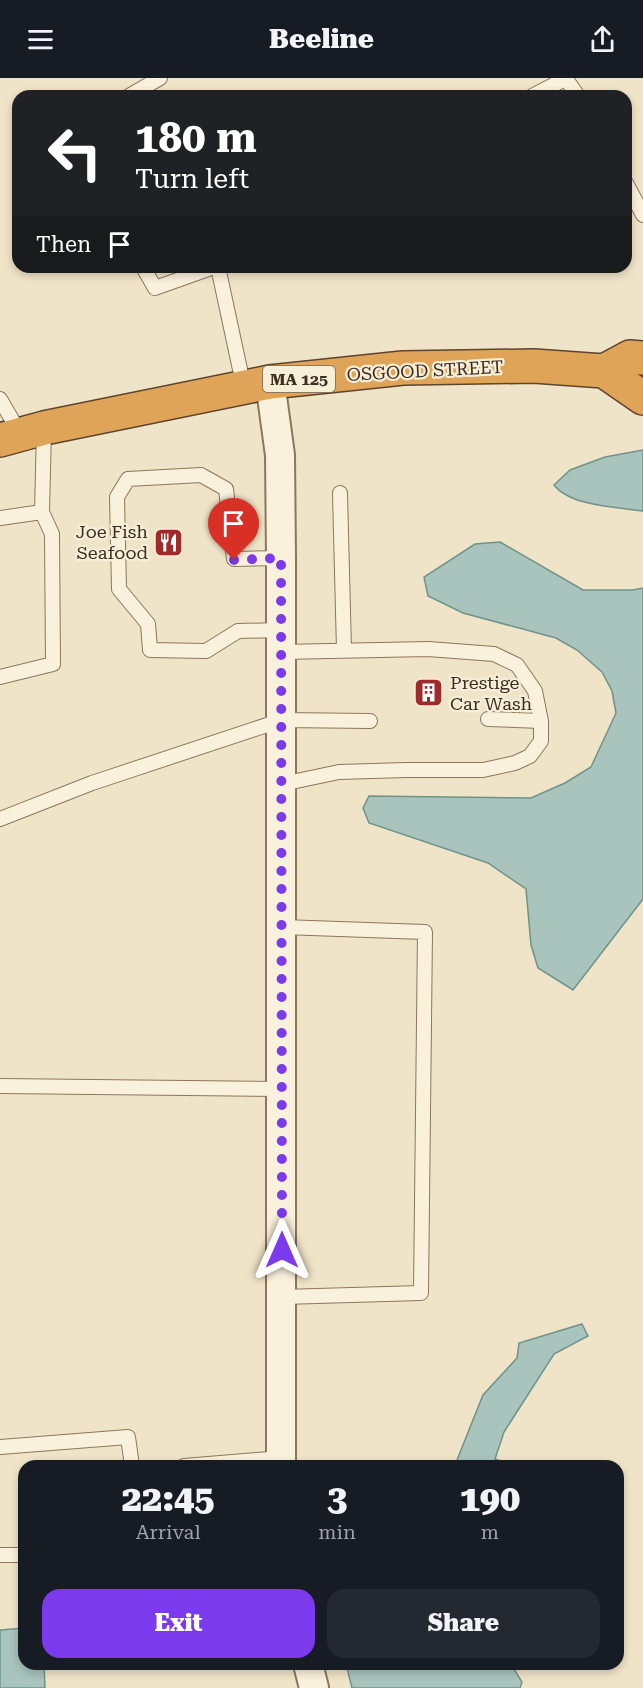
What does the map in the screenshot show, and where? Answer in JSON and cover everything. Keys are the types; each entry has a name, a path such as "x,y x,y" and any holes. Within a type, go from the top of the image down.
{"highway":[{"path":"643,358 630,357 604,371 643,398"},
{"name":"OSGOOD STREET","path":"22,434 257,385 403,368 534,366 604,371"}],"street":[{"path":"257,385 280,455 282,1460"},
{"path":"310,1670 314,1688"}],"lane":[{"path":"139,90 160,78"},
{"path":"543,90 561,80"},
{"path":"632,194 643,215"},
{"path":"146,273 155,288 199,273"},
{"path":"218,273 257,385"},
{"path":"0,399 22,434 42,512 52,534 53,664 0,677"},
{"path":"281,558 234,560 226,489 201,475 128,479 117,497 119,589 148,624 150,650 206,651 238,631 281,641 344,650 428,649 494,654 517,665 535,691 542,741 530,756 515,763 483,770 339,772 282,784"},
{"path":"340,493 344,650"},
{"path":"0,518 42,512"},
{"path":"488,719 541,721"},
{"path":"0,819 92,783 282,720 370,721"},
{"path":"282,927 425,932 421,1293 282,1297"},
{"path":"0,1086 282,1089"},
{"path":"0,1447 128,1437 131,1460"},
{"path":"0,1555 18,1556"}],"water":[{"path":"643,450 643,511 582,501 561,492 554,485 570,470 605,457"},
{"path":"500,542 583,590 643,588 643,899 573,990 538,968 531,945 526,889 488,863 369,823 363,808 369,796 531,798 565,783 591,767 616,713 612,691 602,672 577,650 556,638 463,613 428,596 424,577 475,544"},
{"path":"582,1324 588,1336 554,1354 504,1432 495,1459 498,1460 457,1460 483,1395 517,1358 519,1343"},
{"path":"18,1628 18,1670 44,1670 45,1688 0,1688 0,1630"},
{"path":"348,1670 515,1670 522,1682 520,1688 352,1688"}],"place":[{"name":"Joe Fish Seafood","path":"169,542"},
{"name":"Prestige Car Wash","path":"429,693"}],"route":[{"path":"234,560 281,558 282,1250"}]}
